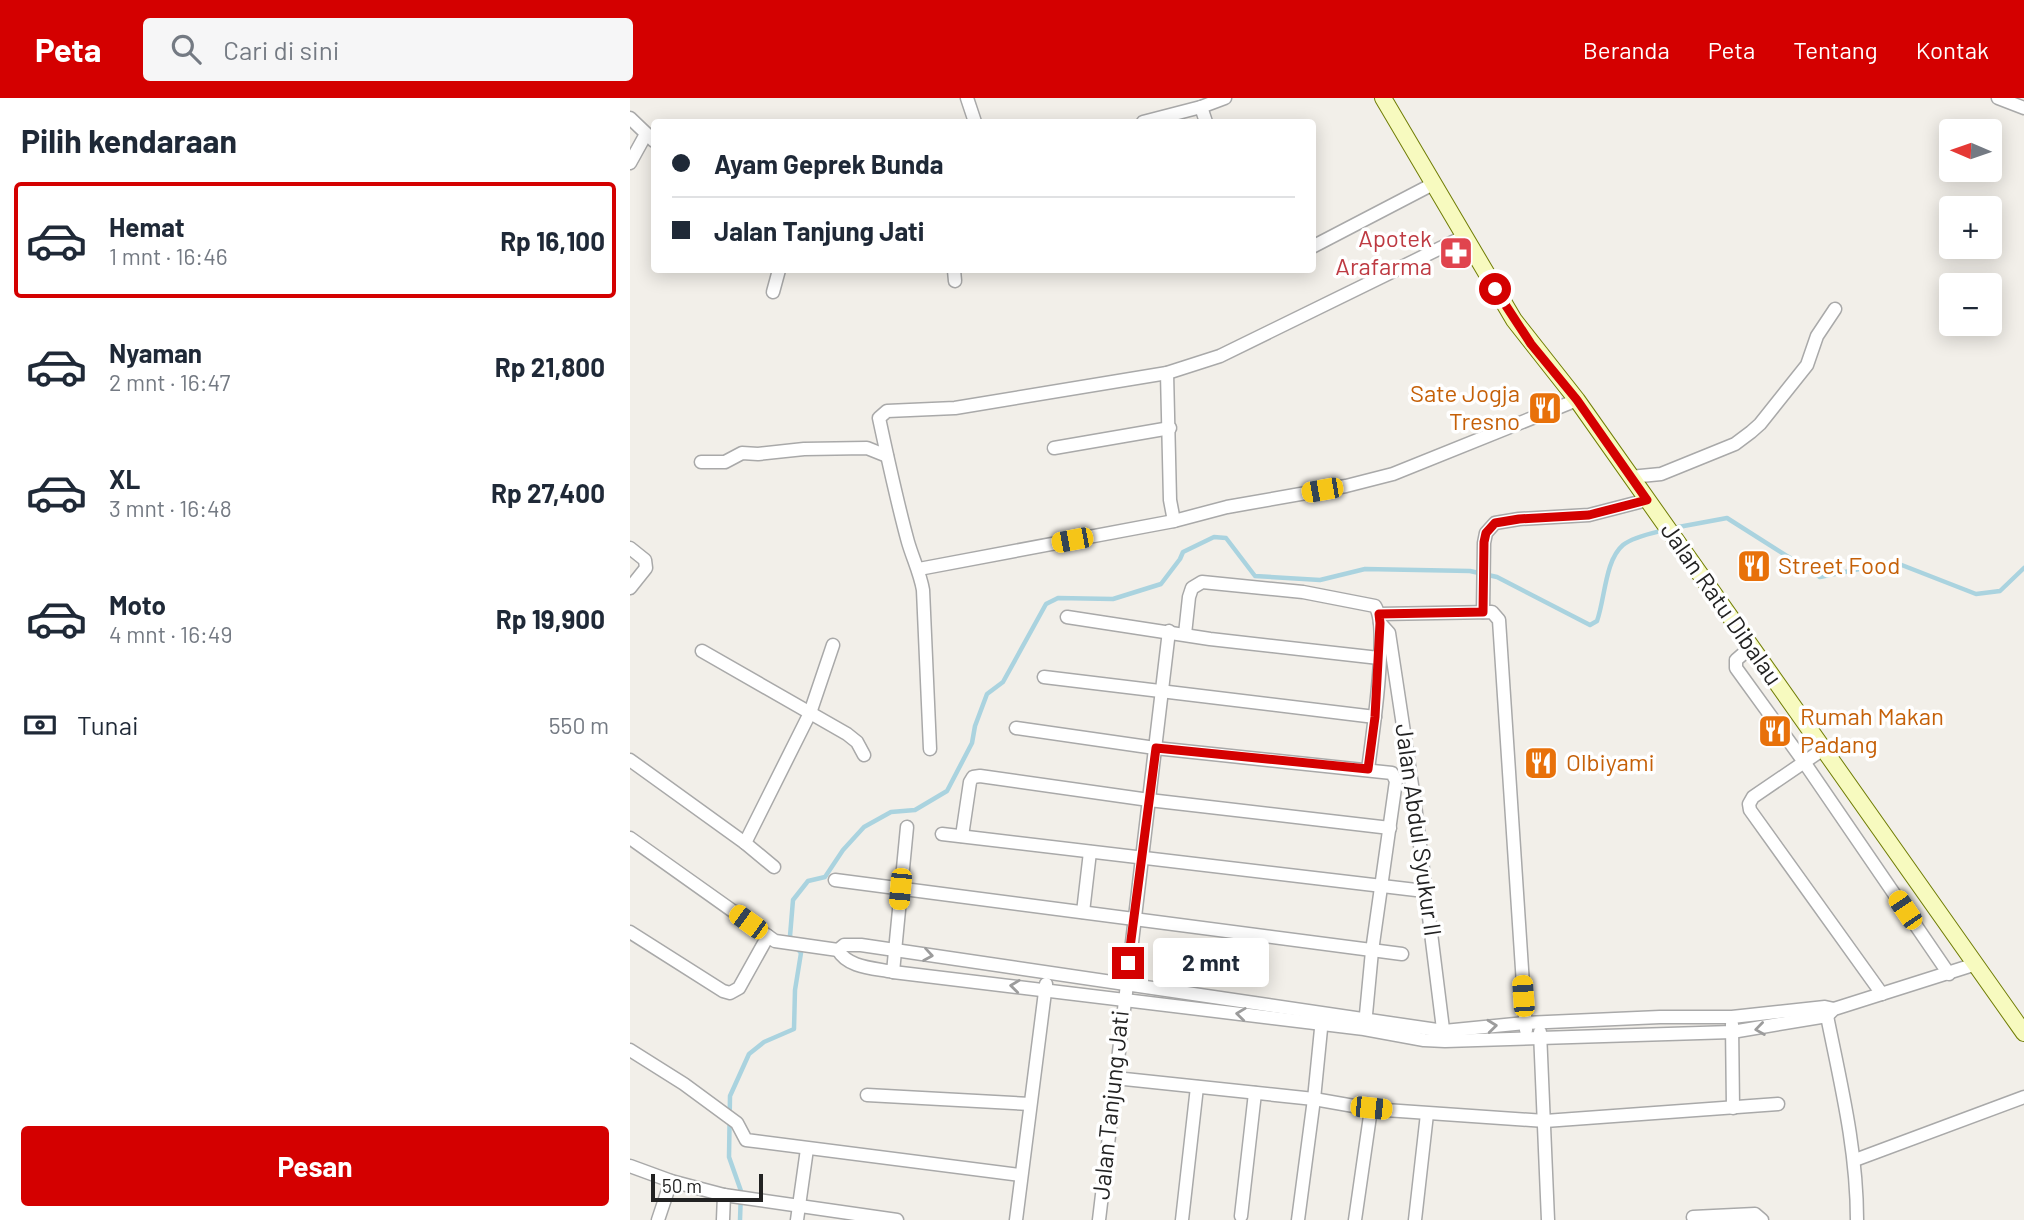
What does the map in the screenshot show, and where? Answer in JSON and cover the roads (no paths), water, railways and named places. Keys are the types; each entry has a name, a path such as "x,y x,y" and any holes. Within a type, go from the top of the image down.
{"main road":[{"name":"Jalan Ratu Dibalau","path":"1383,98 1463,237 1520,328 1577,400 2024,1033"}],"street":[{"path":"967,98 974,119"},
{"path":"1155,119 1225,98"},
{"path":"1998,98 2024,108"},
{"path":"1201,107 1205,119"},
{"path":"630,118 650,137 630,163"},
{"path":"1316,245 1433,184"},
{"path":"930,749 926,624 919,569 909,546 879,418 887,411 955,408 1167,373 1220,356 1463,237"},
{"path":"773,292 778,273"},
{"path":"1630,477 1661,474 1735,444 1751,432 1807,365 1817,336 1835,309"},
{"path":"1167,373 1170,500 1174,521"},
{"path":"919,569 1174,521 1227,507 1346,486 1393,474 1577,400"},
{"path":"1054,448 1170,428"},
{"path":"701,462 725,462 742,453 804,449 867,448 887,456"},
{"path":"1483,612 1482,563 1486,533 1495,523 1589,515 1647,500"},
{"path":"630,548 645,560 646,568 630,588"},
{"path":"1185,634 1189,597 1192,588 1202,582 1303,593 1375,606 1380,619 1379,658 1368,769"},
{"path":"1380,619 1492,612 1499,620 1526,1038"},
{"path":"1068,617 1210,639 1379,658"},
{"name":"Jalan Abdul Syukur II","path":"1380,619 1389,633 1415,805 1444,1036"},
{"name":"Jalan Tanjung Jati","path":"1099,1220 1123,999 1169,631"},
{"path":"746,843 810,713 833,645"},
{"path":"1751,647 1735,660 1736,668 1804,762 1949,974"},
{"path":"702,651 847,734 857,743 864,755"},
{"path":"1044,677 1375,717"},
{"path":"1016,728 1156,748 1392,773 1396,781 1372,951 1365,1024"},
{"path":"1822,750 1753,797 1749,804 1750,810 1882,994"},
{"path":"630,760 746,843 774,867"},
{"path":"962,836 970,782 973,777 980,776 1149,800 1390,828"},
{"path":"1394,794 1415,805"},
{"path":"893,972 907,827"},
{"path":"943,834 1416,890"},
{"path":"630,838 775,941 838,950 844,945 861,945 1125,984 1322,1019"},
{"path":"1083,912 1090,852"},
{"path":"835,880 1402,954"},
{"path":"630,932 730,993 739,988 768,936"},
{"path":"838,950 842,958 853,964 893,972 1365,1024 1424,1040 1525,1023 1732,1017 1829,1011"},
{"path":"1444,1036 1526,1038 1732,1032 1829,1011 1976,964"},
{"path":"1016,1220 1048,974"},
{"path":"1829,1011 1855,1160 1857,1220"},
{"path":"1732,1017 1733,1108"},
{"path":"1298,1220 1322,1019"},
{"path":"1539,1023 1548,1220"},
{"path":"630,1050 684,1083 737,1123 746,1140 1020,1175"},
{"path":"1115,1078 1427,1114 1545,1121 1778,1104"},
{"path":"1182,1220 1196,1087"},
{"path":"1241,1216 1255,1093"},
{"path":"867,1095 1030,1104"},
{"path":"1855,1160 2024,1097"},
{"path":"1354,1220 1371,1108"},
{"path":"1415,1220 1427,1114"},
{"path":"797,1220 807,1149"},
{"path":"630,1166 671,1181 729,1196 897,1220"},
{"path":"658,1220 671,1181"},
{"path":"723,1220 729,1196"},
{"path":"1693,1217 1755,1214 1762,1220"}],"waterway":[{"path":"1673,528 1727,518 1820,577 1894,562 1976,594 2000,591 2024,568"},
{"path":"793,940 790,936 793,900 808,881 825,877 843,850 864,827 891,812 915,810 947,791 972,743 975,726 987,694 1003,682 1046,604 1058,598 1113,599 1161,584 1183,552 1214,537 1226,538 1255,576 1320,580 1365,569 1470,571 1497,577 1590,625 1597,621 1609,570 1617,552 1632,540 1665,530"},
{"path":"740,1220 741,1191 729,1157 730,1096 749,1054 764,1042 794,1029 795,990 801,953 797,948"}],"place":[{"name":"Apotek Arafarma","path":"1456,253"},
{"name":"Sate Jogja Tresno","path":"1545,408"},
{"name":"Street Food","path":"1754,566"},
{"name":"Rumah Makan Padang","path":"1775,731"},
{"name":"Olbiyami","path":"1541,763"}]}
